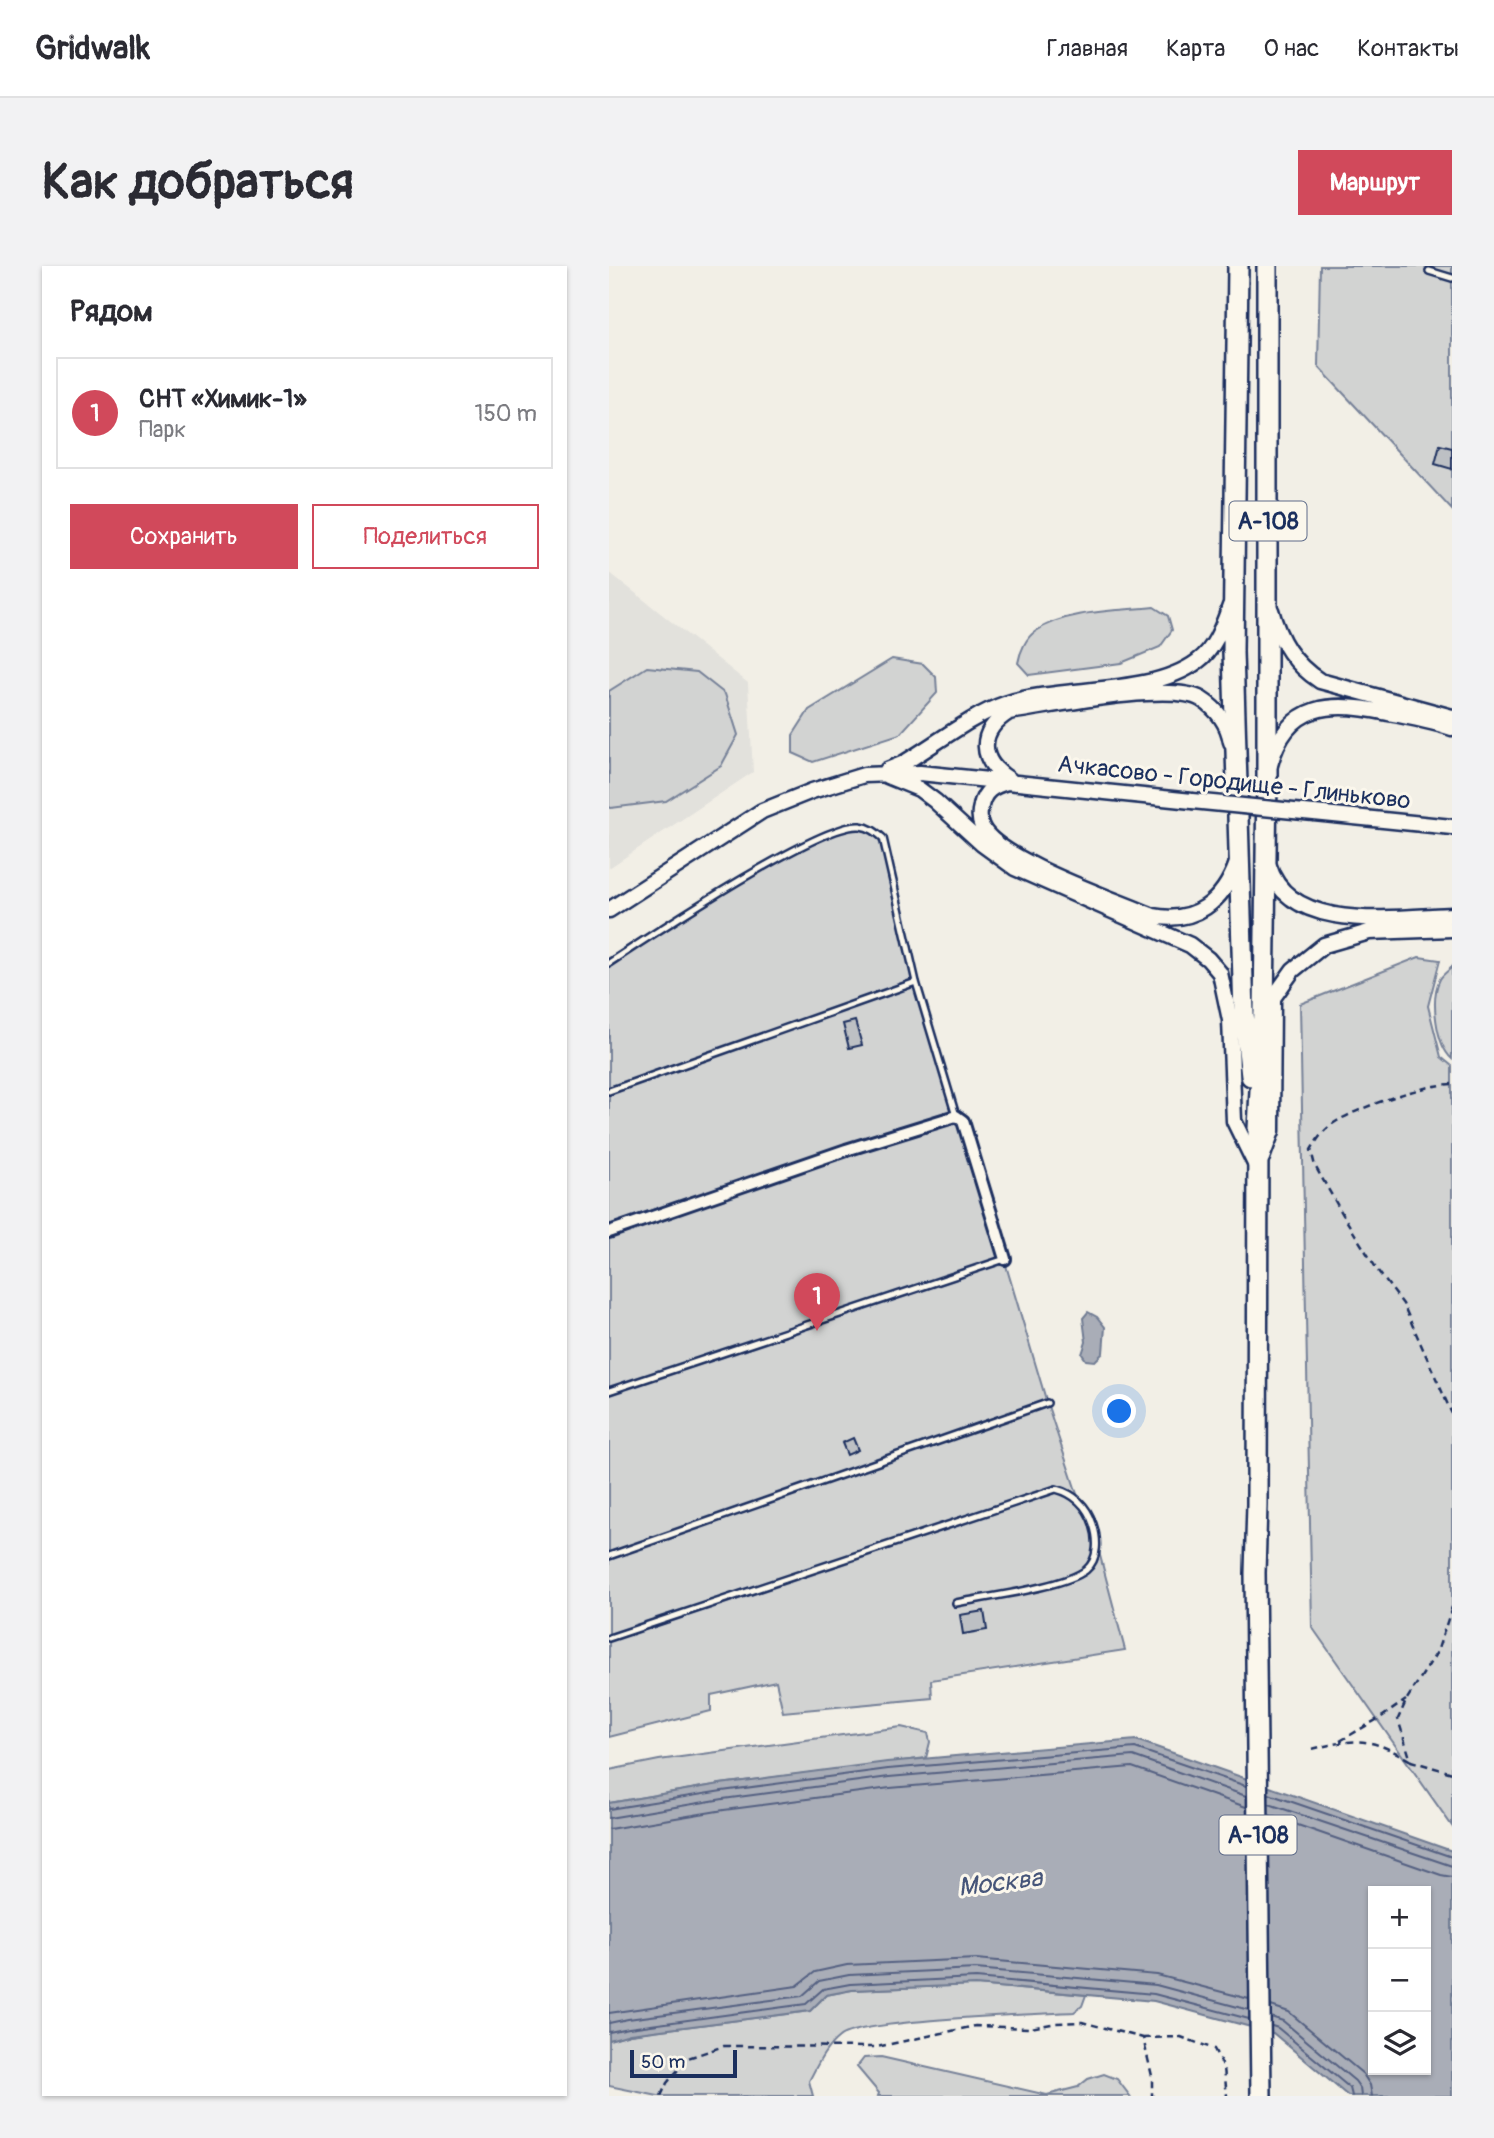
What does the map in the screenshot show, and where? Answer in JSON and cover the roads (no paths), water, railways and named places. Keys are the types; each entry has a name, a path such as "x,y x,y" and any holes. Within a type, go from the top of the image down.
{"highway":[{"name":"А-108","path":"1238,266 1233,597 1244,1014 1258,1129"},
{"name":"А-108","path":"1261,2096 1255,1573 1258,1129 1267,776 1267,266"}],"street":[{"path":"609,910 762,811 848,779 879,774 902,764 1002,705 1027,698 1133,684 1174,675 1199,661 1209,650 1221,630 1233,597"},
{"path":"1268,597 1280,637 1303,670 1320,681 1452,717"},
{"path":"1012,781 997,772 987,755 986,737 1001,717 1009,712 1146,692 1181,693 1200,698 1219,714 1229,732 1238,770"},
{"path":"1267,776 1273,753 1284,732 1297,719 1332,706 1354,706 1452,728"},
{"name":"Ачкасово - Городище - Глиньково","path":"879,774 920,773 1012,781 1452,827"},
{"path":"879,774 919,789 982,844 1015,868 1190,945 1208,959 1220,973 1230,1020 1234,1121 1258,1170"},
{"path":"1012,781 994,786 983,799 979,818 988,835 1017,859 1153,916 1171,919 1190,916 1209,904 1231,879 1240,854"},
{"path":"1265,842 1270,869 1279,887 1298,903 1316,911 1367,919 1452,915"},
{"path":"1258,1170 1272,1131 1273,998 1293,970 1324,945 1369,932 1452,929"},
{"path":"609,1232 846,1150 955,1116 963,1121 1005,1259"}],"lane":[{"path":"1429,271 1452,278"},
{"path":"609,963 797,848 836,830 859,825 874,830 883,838 916,982 955,1116"},
{"path":"609,1091 916,982"},
{"path":"609,1391 1005,1259"},
{"path":"609,1556 1047,1403"},
{"path":"609,1639 1056,1489 1069,1493 1089,1514 1097,1545 1088,1568 1069,1580 956,1604"}],"water":[{"path":"1088,1312 1097,1317 1105,1327 1103,1353 1095,1361 1086,1360 1082,1354 1086,1342 1083,1318"},
{"name":"Москва","path":"1136,1740 1452,1851 1452,2096 1348,2096 1273,2033 1154,2001 976,1985 852,1990 826,1995 810,2011 630,2034 609,2040 609,1803 720,1784 887,1762"}],"place":[{"name":"СНТ «Химик-1»","path":"817,1331"}]}
